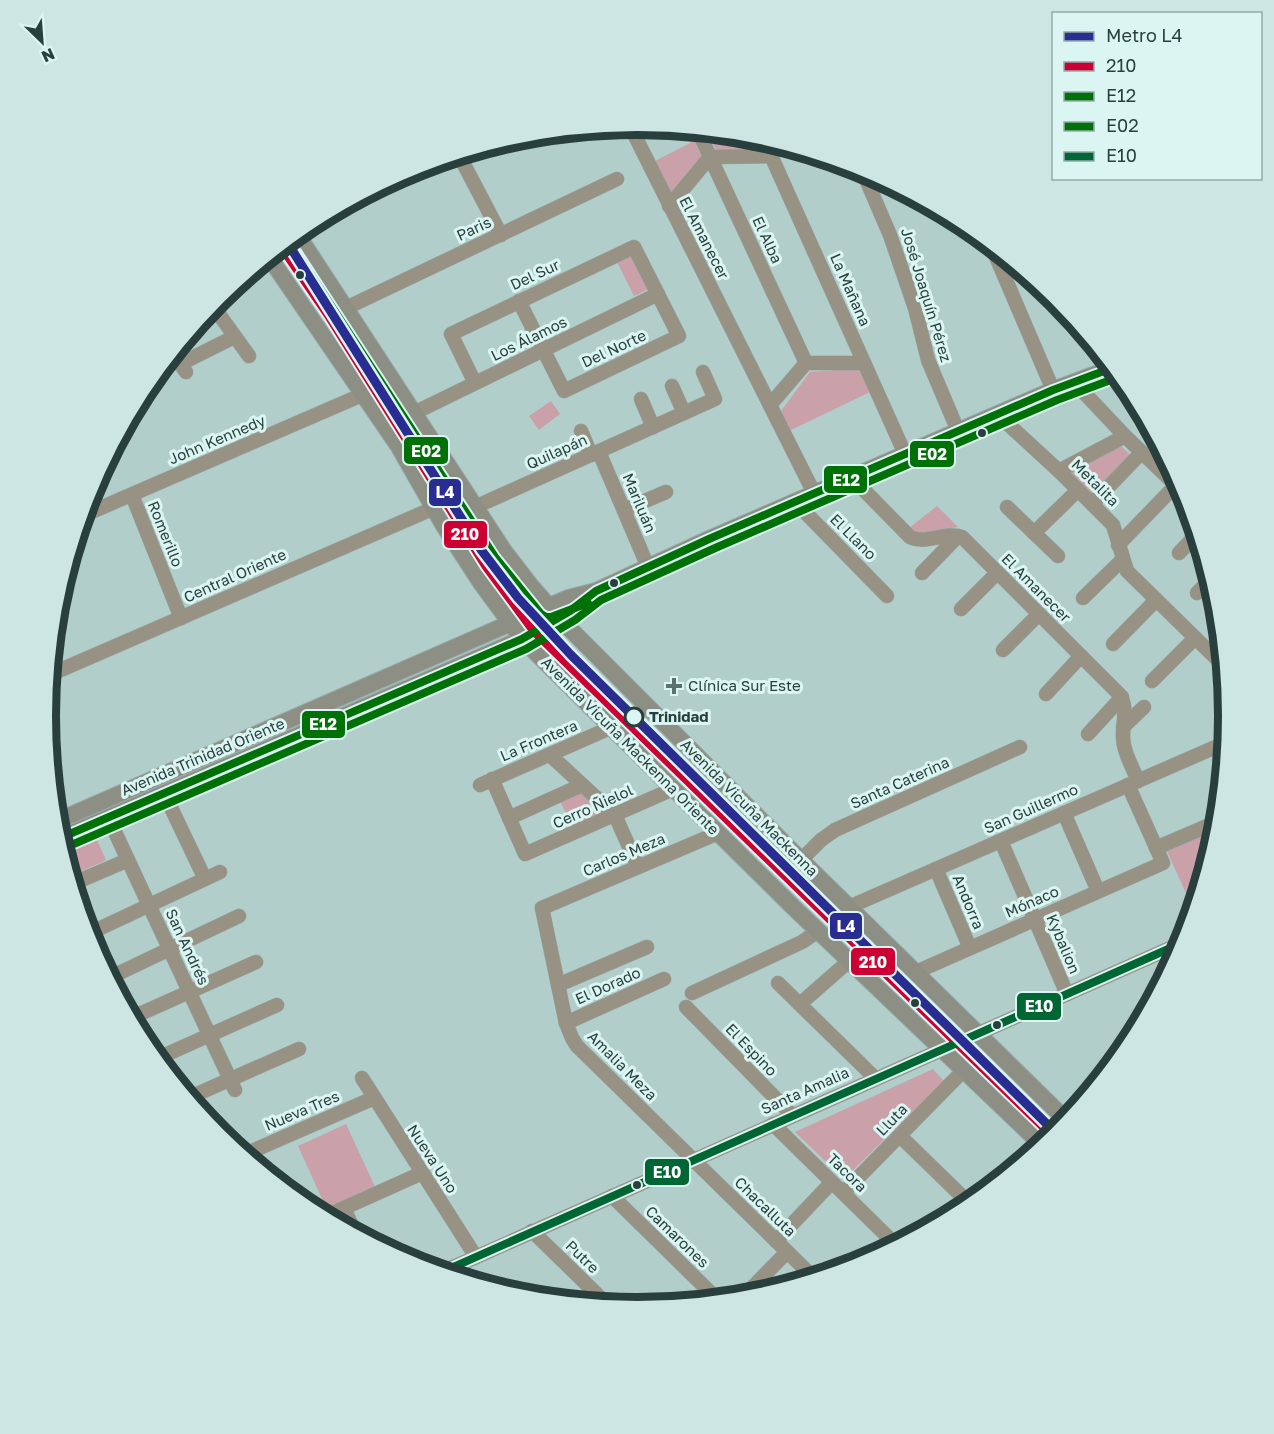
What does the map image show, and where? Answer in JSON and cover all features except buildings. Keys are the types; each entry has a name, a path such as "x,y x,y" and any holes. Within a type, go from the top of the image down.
{"main road":[{"name":"Avenida Vicuña Mackenna","path":"302,242 516,568 554,612 801,860 1061,1114"},
{"name":"Avenida Vicuña Mackenna Oriente","path":"274,263 399,447 471,568 522,639 818,932 1036,1139"},
{"path":"554,612 576,595 596,591 814,493 1053,390 1104,371"},
{"name":"Avenida Trinidad Oriente","path":"65,818 510,624 554,612"},
{"name":"Avenida Trinidad Oriente","path":"68,835 522,639 554,612"}],"street":[{"name":"El Amanecer","path":"634,135 814,493"},
{"name":"El Alba","path":"702,139 806,363"},
{"name":"La Mañana","path":"770,151 905,454"},
{"path":"669,206 710,157 772,156"},
{"path":"463,162 501,235"},
{"name":"Paris","path":"346,308 617,179"},
{"name":"José Joaquín Pérez","path":"868,184 885,220 910,291 931,370 958,431"},
{"name":"Del Sur","path":"475,383 451,334 634,247 658,294"},
{"path":"998,262 1053,390"},
{"name":"Del Norte","path":"543,350 564,391 679,336 658,294"},
{"name":"Los Álamos","path":"414,413 658,294"},
{"path":"519,301 543,350"},
{"path":"218,314 249,356"},
{"path":"180,363 234,337"},
{"path":"770,405 806,363 864,363"},
{"name":"Quilapán","path":"475,507 715,399 703,372"},
{"path":"1074,382 1166,475"},
{"path":"672,386 684,413"},
{"name":"John Kennedy","path":"93,511 364,394"},
{"path":"641,399 653,427"},
{"name":"Metalita","path":"997,414 1113,525 1127,571 1215,658"},
{"name":"Mariluán","path":"580,431 595,453 624,510 648,567"},
{"path":"1059,471 1125,436"},
{"path":"1092,504 1142,452"},
{"path":"851,477 910,537 919,540 958,536"},
{"path":"1034,533 1078,490"},
{"path":"624,510 666,492"},
{"name":"Romerillo","path":"132,495 181,618"},
{"path":"1118,545 1175,496"},
{"name":"El Llano","path":"795,502 887,596"},
{"path":"1007,507 1058,556"},
{"name":"Central Oriente","path":"58,671 434,508"},
{"name":"El Amanecer","path":"958,536 1122,697"},
{"path":"922,573 958,536"},
{"path":"1179,553 1191,540"},
{"path":"1083,598 1123,559"},
{"path":"961,609 997,573"},
{"path":"1197,593 1203,587"},
{"path":"1113,644 1156,600"},
{"path":"1003,650 1039,614"},
{"path":"1152,681 1195,638"},
{"path":"1046,694 1081,656"},
{"path":"1122,697 1124,747 1133,783 1156,848 1208,826"},
{"path":"1088,734 1122,697"},
{"path":"1123,727 1144,707"},
{"name":"La Frontera","path":"509,818 486,782 610,728"},
{"name":"San Guillermo","path":"849,907 1217,746"},
{"name":"Santa Caterina","path":"801,860 835,830 1020,747"},
{"path":"550,755 615,815 638,867"},
{"path":"509,818 582,785"},
{"name":"Cerro Ñielol","path":"509,818 525,854 673,789"},
{"path":"164,793 205,879"},
{"path":"1064,813 1098,891"},
{"name":"San Andrés","path":"108,817 232,1085"},
{"name":"Carlos Meza","path":"542,908 718,833"},
{"name":"Kybalion","path":"1001,841 1066,994"},
{"name":"Mónaco","path":"916,972 1163,862 1156,848"},
{"path":"79,881 128,860"},
{"name":"Andorra","path":"936,869 970,948"},
{"path":"96,930 220,872"},
{"name":"Amalia Meza","path":"542,908 566,1023 577,1046 693,1160"},
{"path":"115,975 239,916"},
{"path":"692,993 802,942 818,932"},
{"path":"558,985 647,947"},
{"name":"Santa Amalia","path":"450,1268 1170,948"},
{"path":"800,1004 849,961"},
{"path":"138,1015 256,962"},
{"name":"El Dorado","path":"566,1023 664,979"},
{"path":"778,982 875,1078"},
{"path":"165,1055 277,1005"},
{"name":"El Espino","path":"686,1007 792,1115"},
{"path":"196,1096 232,1085 299,1049"},
{"name":"Lluta","path":"843,1193 964,1070"},
{"name":"Nueva Uno","path":"362,1078 476,1257"},
{"name":"Nueva Tres","path":"251,1151 374,1098"},
{"name":"Tacora","path":"772,1124 891,1240"},
{"path":"900,1136 963,1198"},
{"name":"Chacalluta","path":"693,1160 809,1273"},
{"path":"333,1213 422,1173"},
{"path":"776,1241 832,1182"},
{"name":"Camarones","path":"612,1196 711,1294"},
{"path":"344,1208 351,1224"},
{"name":"Putre","path":"532,1232 600,1297"},
{"path":"753,1286 787,1252"}],"shaded area":[{"path":"711,140 713,140 758,149 717,152"},
{"path":"694,141 703,160 669,196 653,162"},
{"path":"633,252 651,288 634,296 616,260"},
{"path":"861,368 870,392 789,431 781,411 810,372"},
{"path":"551,401 560,414 539,430 529,416"},
{"path":"1120,445 1130,455 1093,496 1070,473"},
{"path":"937,506 958,527 919,535 909,528"},
{"path":"585,789 610,812 574,829 560,801"},
{"path":"1207,831 1189,900 1166,849"},
{"path":"97,840 106,860 77,873 71,851"},
{"path":"933,1069 944,1081 844,1179 795,1132"},
{"path":"346,1124 376,1189 330,1211 326,1208 298,1146"}],"metro line":[{"name":"L4","path":"292,250 482,551 518,598 571,655 1049,1127"}],"transit line":[{"name":"E02","path":"294,248 495,557 541,614 551,617 588,603"},
{"name":"210","path":"286,254 329,317 486,567 534,632 1046,1130"},
{"name":"E12","path":"68,835 522,639 570,611 596,591 709,539 1053,390 1104,371"},
{"name":"E02","path":"70,845 526,649 575,620 601,600 713,549 1057,400 1110,380"},
{"name":"E10","path":"451,1268 1170,948"}],"place":[{"name":"Clínica Sur Este","path":"674,686"},
{"name":"Trinidad","path":"634,717"}]}
